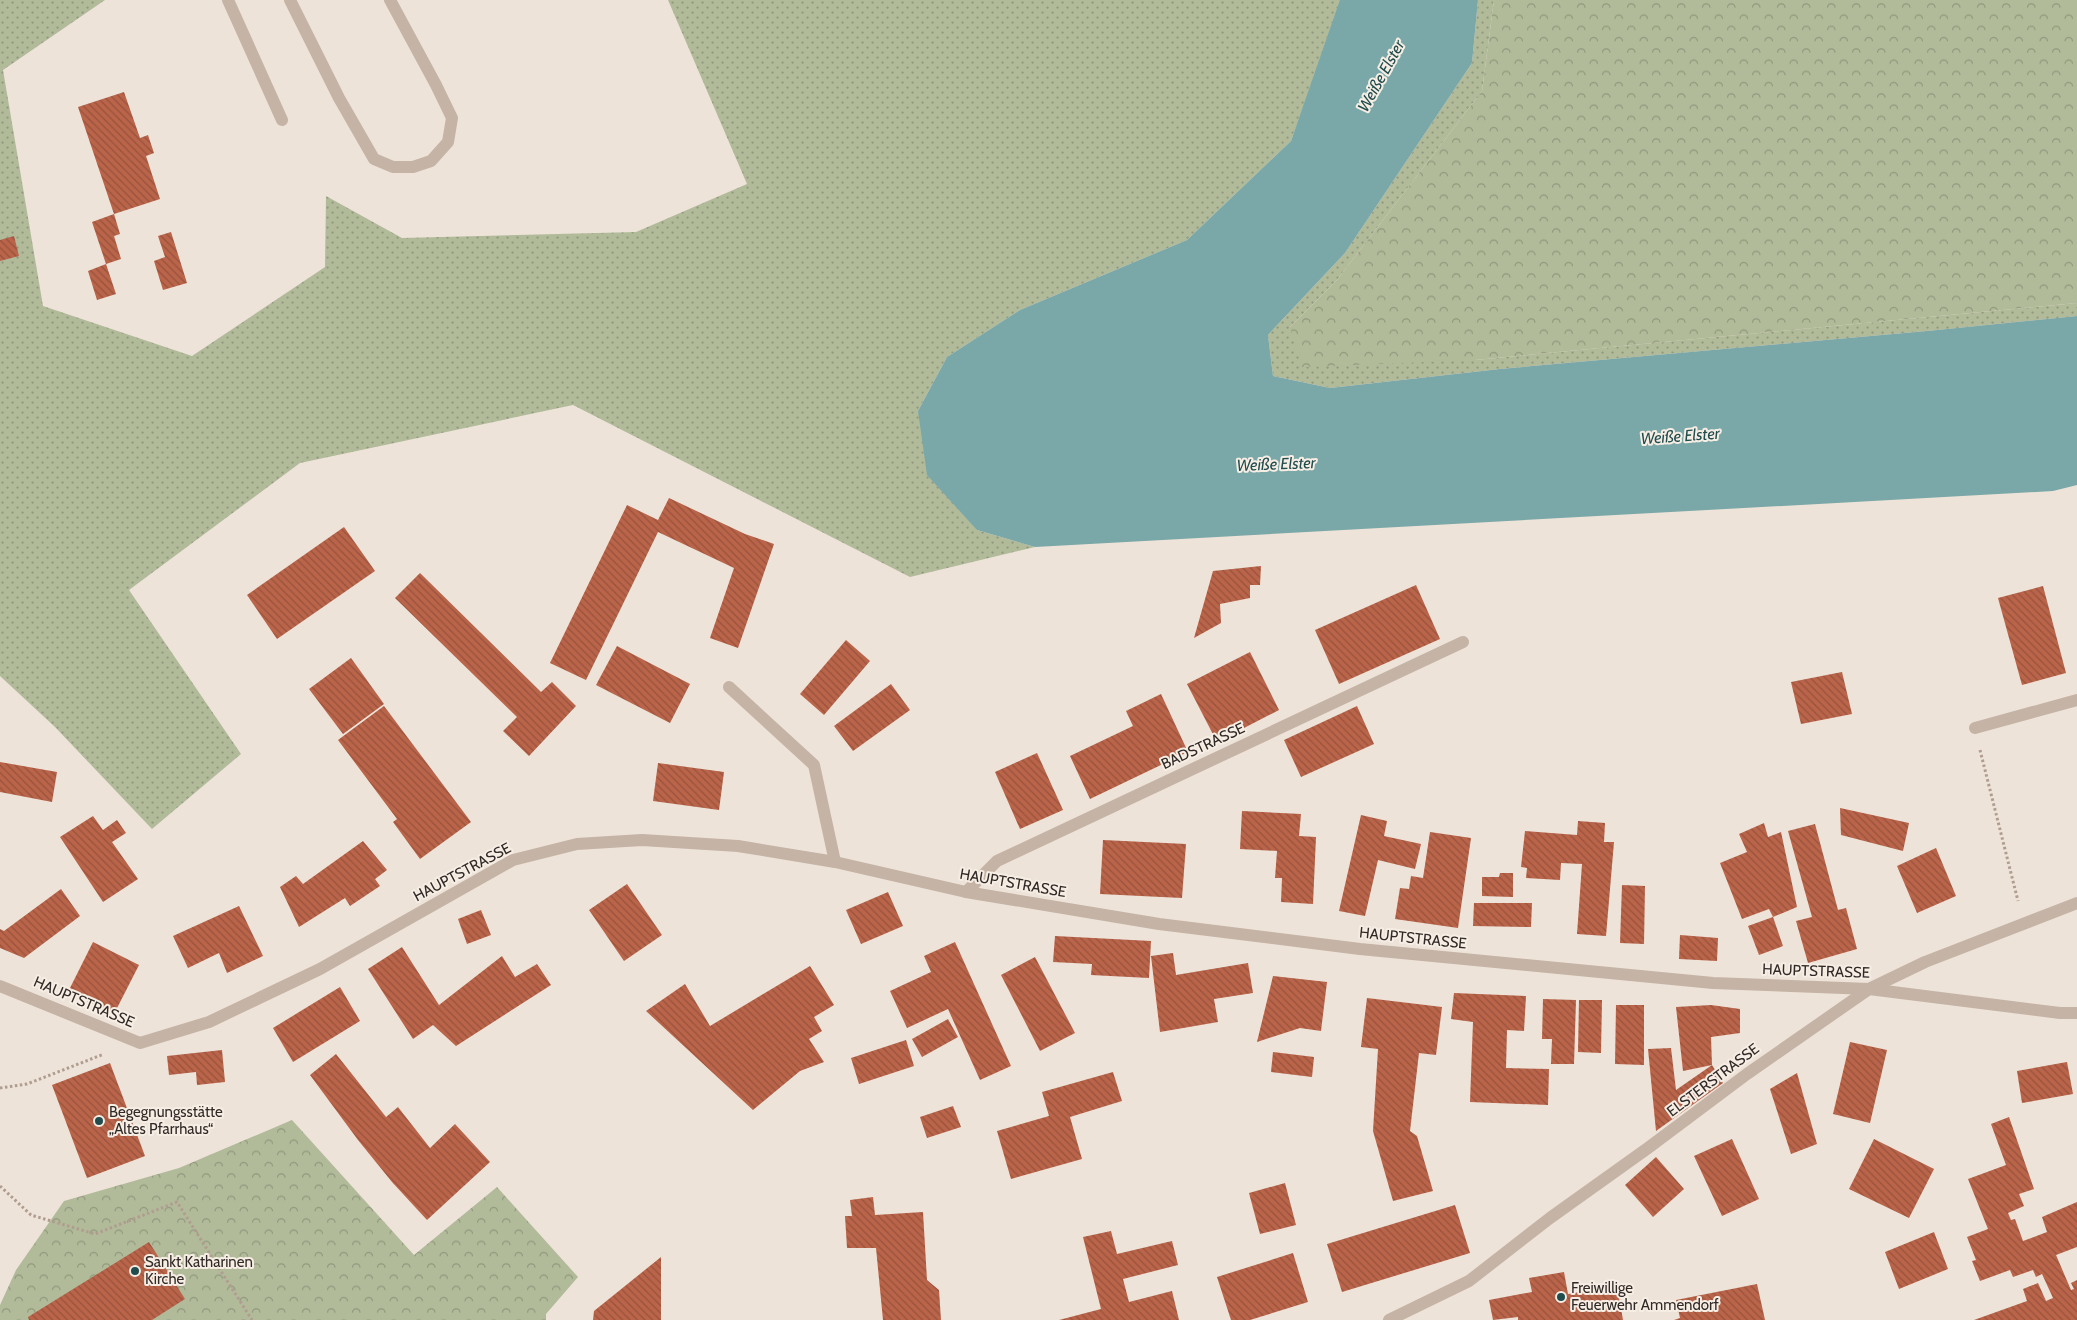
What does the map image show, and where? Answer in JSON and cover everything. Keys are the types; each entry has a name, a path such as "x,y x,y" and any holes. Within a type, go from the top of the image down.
{"street":[{"path":"228,0 282,120"},
{"path":"290,0 340,98 374,159 392,167 413,167 431,160 448,142 452,118 390,0"},
{"name":"BADSTRASSE","path":"966,892 997,861 1463,642"},
{"path":"730,687 814,764 835,862"},
{"path":"1975,728 2077,700"},
{"name":"HAUPTSTRASSE","path":"0,986 17,991 140,1043 208,1022 320,969 513,860 577,844 642,840 738,846 835,862 966,892 1159,924 1360,949 1713,983 1868,989 2060,1013 2077,1013"},
{"name":"ELSTERSTRASSE","path":"1389,1320 1469,1281 1550,1218 1747,1074 1868,989 1925,962 2077,903"}],"path":[{"path":"1975,728 2013,881"},
{"path":"0,1088 27,1084 106,1054"},
{"path":"0,1186 31,1215 95,1234 177,1202 252,1320"}],"green space":[{"path":"0,0 105,0 3,70 43,306 192,356 325,267 326,196 402,238 636,232 747,184 668,0 1340,0 1341,3 1291,141 1187,240 1020,310 947,357 918,411 977,530 1035,547 910,577 573,405 300,463 129,590 241,754 152,829 55,727 0,676"},
{"path":"1478,0 1494,0 1482,91 1337,280 1290,327 1475,360 2077,303 2077,316 1500,369 1330,388 1273,376 1268,335 1345,253 1472,63"},
{"path":"1494,0 2077,0 2077,303 1475,360 1302,367 1290,327 1337,280 1482,91"},
{"path":"292,1120 414,1255 497,1187 578,1277 546,1314 546,1320 0,1320 0,1305 16,1270 64,1201 179,1168"}],"water":[{"name":"Weiße Elster","path":"1340,0 1478,0 1472,63 1345,253 1268,335 1273,376 1330,388 1500,369 2077,316 2077,485 2053,491 1035,547 977,530 927,475 918,411 947,357 1020,310 1187,240 1291,141"}],"building":[{"path":"124,92 140,138 148,135 154,153 146,156 160,199 114,214 78,107"},
{"path":"114,214 120,234 114,236 121,259 106,264 92,222"},
{"path":"171,232 187,283 163,290 154,261 165,257 158,236"},
{"path":"14,236 19,256 0,261 0,240"},
{"path":"106,264 116,294 97,300 88,271"},
{"path":"669,498 745,534 774,544 738,648 710,638 734,568 658,532 586,680 550,663 627,505 658,520"},
{"path":"344,527 375,571 277,639 247,595"},
{"path":"1261,566 1260,585 1250,585 1250,598 1220,604 1221,623 1194,638 1213,571"},
{"path":"420,573 541,692 552,682 576,706 529,756 503,731 517,717 395,598"},
{"path":"1416,585 1440,639 1339,684 1315,630"},
{"path":"2043,586 2066,673 2022,685 1998,598"},
{"path":"846,640 870,661 824,715 800,694"},
{"path":"617,646 690,684 670,723 596,685"},
{"path":"1250,652 1279,710 1217,742 1187,684"},
{"path":"351,658 384,704 343,734 309,689"},
{"path":"1842,672 1852,714 1801,724 1791,682"},
{"path":"891,684 910,710 853,751 834,726"},
{"path":"1161,694 1188,752 1090,799 1070,756 1133,726 1126,711"},
{"path":"384,706 471,822 420,859 393,822 397,819 338,740"},
{"path":"1357,706 1374,744 1301,777 1284,740"},
{"path":"1037,753 1063,810 1020,829 995,772"},
{"path":"0,762 57,772 52,802 0,792"},
{"path":"658,763 724,772 719,810 653,801"},
{"path":"1840,808 1909,823 1903,851 1841,835"},
{"path":"1242,811 1301,814 1299,836 1316,837 1313,904 1281,902 1282,878 1275,878 1277,851 1240,849"},
{"path":"1361,815 1387,821 1384,836 1421,844 1415,869 1378,860 1365,916 1339,911"},
{"path":"93,816 103,830 117,820 126,833 112,842 138,879 103,902 60,837"},
{"path":"1578,821 1605,823 1604,842 1614,842 1606,936 1577,934 1582,864 1561,863 1560,880 1526,878 1527,868 1521,867 1525,831 1577,835"},
{"path":"1764,823 1768,837 1781,832 1797,907 1773,917 1769,909 1742,919 1720,863 1747,852 1739,834"},
{"path":"1815,824 1838,910 1846,908 1857,949 1808,963 1796,921 1812,917 1788,831"},
{"path":"1430,832 1471,838 1458,928 1395,919 1400,888 1409,889 1411,876 1423,878"},
{"path":"1103,840 1186,844 1182,898 1100,894"},
{"path":"363,841 387,870 375,879 380,886 350,906 345,898 299,927 280,887 296,876 303,884"},
{"path":"1936,848 1956,896 1917,913 1897,866"},
{"path":"1500,873 1513,873 1513,897 1482,896 1482,877 1499,877"},
{"path":"627,884 662,935 624,961 589,910"},
{"path":"1622,885 1645,886 1644,944 1620,943"},
{"path":"61,889 80,916 24,958 0,948 0,929 4,931"},
{"path":"888,892 903,926 861,944 846,910"},
{"path":"1474,903 1532,903 1531,927 1473,926"},
{"path":"239,906 263,956 227,973 219,953 188,968 173,936"},
{"path":"481,910 491,935 467,944 458,919"},
{"path":"1773,917 1783,946 1759,955 1748,926"},
{"path":"1680,935 1718,938 1717,961 1679,959"},
{"path":"1055,936 1151,941 1149,978 1091,975 1092,964 1053,962"},
{"path":"93,942 139,965 114,1014 68,992"},
{"path":"955,942 1011,1066 980,1080 948,1009 907,1028 890,991 931,972 924,956"},
{"path":"402,947 439,1005 502,956 515,977 537,964 551,985 456,1046 433,1025 413,1039 368,969"},
{"path":"1173,953 1176,975 1248,963 1253,993 1214,999 1218,1022 1160,1032 1151,956"},
{"path":"1035,957 1075,1033 1040,1051 1001,975"},
{"path":"810,966 834,1005 814,1017 822,1031 809,1039 824,1062 800,1071 753,1110 646,1011 685,984 710,1026"},
{"path":"1273,976 1327,982 1321,1031 1300,1028 1257,1042"},
{"path":"340,987 360,1021 293,1062 273,1028"},
{"path":"1454,993 1526,996 1524,1031 1507,1030 1506,1068 1549,1069 1548,1105 1470,1102 1473,1022 1451,1019"},
{"path":"1367,998 1442,1007 1436,1055 1419,1053 1410,1131 1417,1136 1433,1191 1393,1201 1373,1131 1378,1049 1361,1047"},
{"path":"1543,999 1576,1000 1574,1064 1551,1064 1552,1039 1542,1039"},
{"path":"1579,1000 1602,1000 1601,1053 1578,1052"},
{"path":"1616,1005 1644,1005 1644,1065 1615,1064"},
{"path":"1711,1005 1740,1009 1740,1033 1711,1037 1712,1065 1683,1071 1676,1007"},
{"path":"948,1019 958,1037 922,1057 912,1039"},
{"path":"906,1040 914,1066 859,1084 851,1058"},
{"path":"1850,1042 1887,1050 1870,1123 1833,1114"},
{"path":"1671,1048 1676,1090 1712,1065 1723,1083 1656,1131 1648,1049"},
{"path":"222,1050 225,1082 197,1085 196,1072 169,1075 167,1056"},
{"path":"1273,1052 1314,1057 1312,1077 1271,1072"},
{"path":"336,1054 386,1117 398,1107 430,1148 455,1124 490,1162 427,1220 392,1182 358,1140 310,1075"},
{"path":"2067,1062 2073,1094 2022,1103 2017,1071"},
{"name":"Begegnungsstätte „Altes Pfarrhaus“","path":"110,1063 145,1156 87,1178 52,1085"},
{"path":"1113,1072 1122,1101 1070,1117 1082,1159 1011,1179 997,1131 1049,1116 1042,1092"},
{"path":"1797,1073 1817,1144 1791,1154 1770,1089"},
{"path":"953,1106 961,1127 927,1138 920,1117"},
{"path":"2009,1117 2034,1189 2019,1194 2024,1206 2008,1213 2011,1220 2015,1219 2023,1241 2047,1232 2042,1217 2077,1202 2077,1247 2056,1255 2071,1290 2074,1289 2071,1283 2077,1280 2077,1320 1974,1320 2027,1301 2023,1289 2038,1283 2046,1301 2053,1298 2042,1274 2036,1277 2033,1270 2013,1277 2010,1270 1980,1281 1972,1261 1976,1260 1967,1237 1988,1229 1968,1179 2006,1165 1991,1124"},
{"path":"1732,1139 1759,1199 1722,1216 1694,1156"},
{"path":"1874,1139 1934,1169 1909,1218 1849,1189"},
{"path":"1656,1157 1684,1189 1653,1217 1625,1185"},
{"path":"1285,1183 1296,1225 1260,1234 1249,1193"},
{"path":"873,1197 875,1215 923,1212 927,1280 939,1290 941,1320 883,1320 876,1248 847,1248 845,1216 852,1216 850,1200"},
{"path":"1455,1205 1470,1253 1342,1292 1327,1244"},
{"path":"1111,1231 1117,1254 1172,1241 1178,1265 1123,1279 1129,1302 1172,1291 1179,1320 1059,1320 1101,1309 1083,1237"},
{"path":"1934,1232 1948,1269 1899,1289 1885,1252"},
{"name":"Sankt Katharinen Kirche","path":"149,1242 185,1299 152,1320 29,1320 28,1317"},
{"path":"1293,1253 1308,1302 1250,1320 1231,1320 1217,1277"},
{"path":"661,1257 661,1320 593,1320 594,1311"},
{"name":"Freiwillige Feuerwehr Ammendorf","path":"1564,1272 1568,1294 1617,1286 1623,1320 1518,1320 1518,1317 1493,1320 1489,1300 1532,1292 1529,1278"},
{"path":"1757,1284 1765,1320 1674,1320 1680,1318 1676,1300"}],"place":[{"name":"Begegnungsstätte „Altes Pfarrhaus“","path":"99,1121"},
{"name":"Sankt Katharinen Kirche","path":"135,1271"},
{"name":"Freiwillige Feuerwehr Ammendorf","path":"1561,1297"}]}
